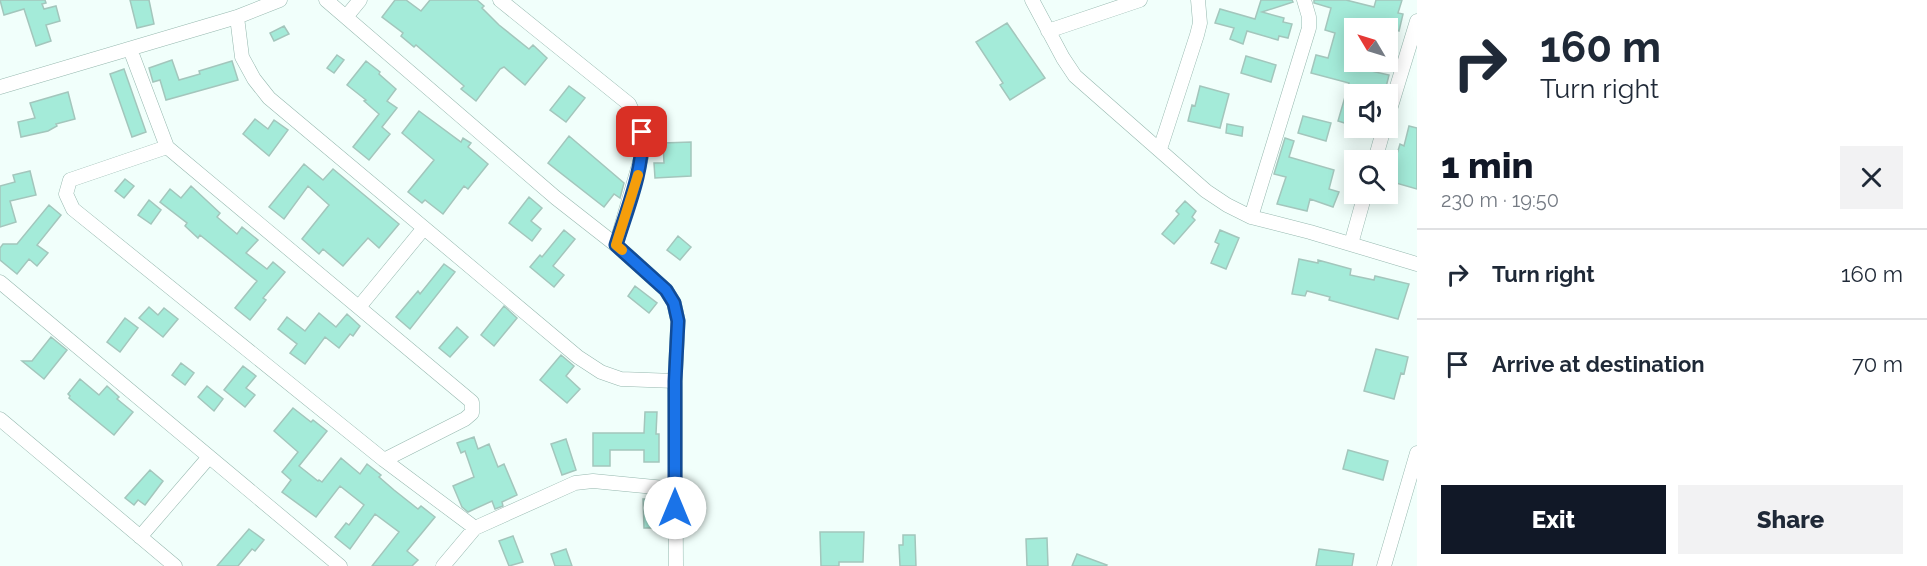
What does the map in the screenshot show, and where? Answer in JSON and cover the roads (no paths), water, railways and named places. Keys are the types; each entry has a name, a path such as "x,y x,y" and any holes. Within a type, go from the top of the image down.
{"street":[{"path":"0,87 237,17 280,0"},
{"path":"326,0 666,290 674,303 678,321 675,381 676,566"},
{"path":"346,17 360,0"},
{"path":"500,0 629,104 637,120 642,132 643,151 616,245"},
{"path":"1032,0 1075,76 1206,191 1251,217 1417,264"},
{"path":"1048,31 1140,0"},
{"path":"1160,149 1197,35 1200,23 1198,0"},
{"path":"1251,217 1309,28 1309,17 1304,0"},
{"path":"237,17 242,57 254,79 269,98 579,357 601,372 621,379 675,381"},
{"path":"1398,84 1417,21"},
{"path":"130,49 167,147 455,386 474,405 471,413 465,419 384,460"},
{"path":"167,147 70,180 66,194 73,209 384,460 474,528"},
{"path":"1351,244 1362,204"},
{"path":"359,307 424,228"},
{"path":"0,282 340,566"},
{"path":"0,419 175,566"},
{"path":"1384,566 1417,453"},
{"path":"140,537 209,457"},
{"path":"443,566 474,528 575,483 593,481 675,489"}]}
